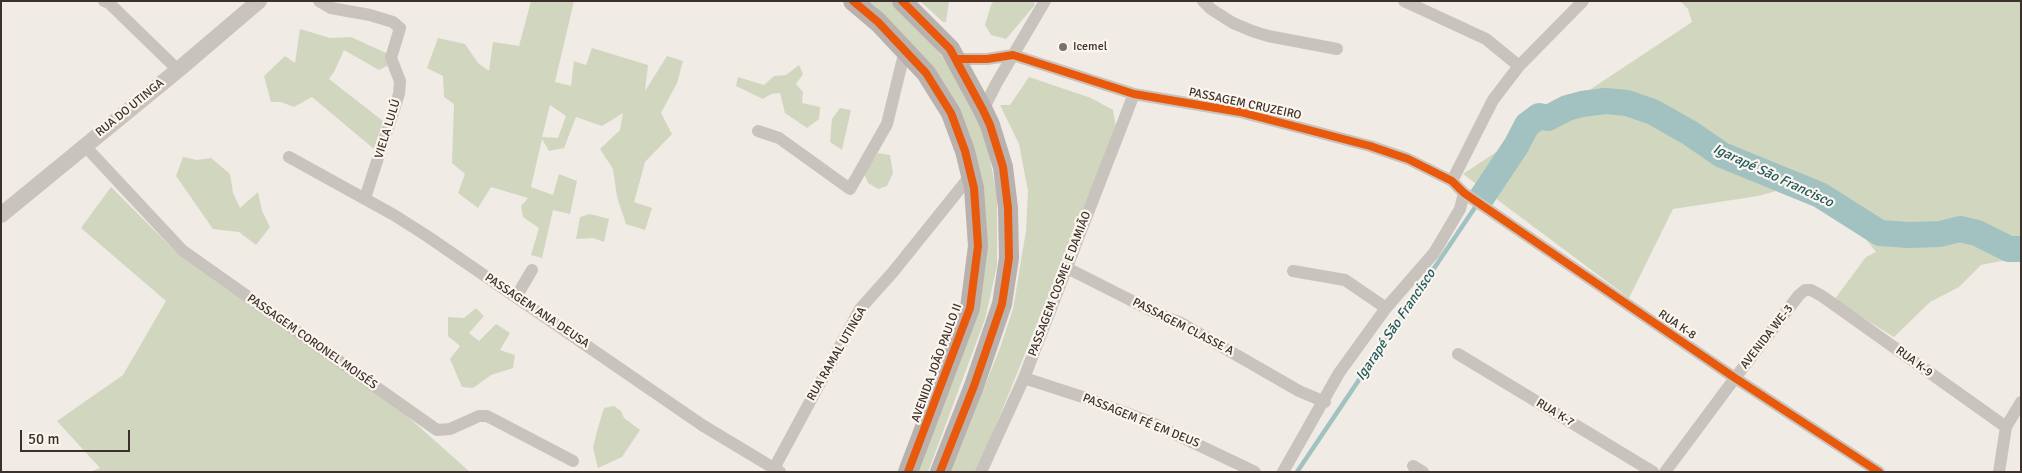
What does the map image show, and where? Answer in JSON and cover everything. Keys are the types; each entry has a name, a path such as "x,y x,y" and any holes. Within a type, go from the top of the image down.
{"main road":[{"name":"AVENIDA JOÃO PAULO II","path":"853,1 878,22 926,73 951,113 965,151 974,188 978,246 970,308 908,472"},
{"path":"902,1 950,49 983,110 990,125 1003,167 1008,208 1009,258 1002,304 990,342 940,472"}],"street":[{"path":"104,1 109,3 178,70"},
{"name":"RUA DO UTINGA","path":"1,214 178,70 258,1"},
{"name":"VIELA LULÚ","path":"319,1 331,8 370,14 393,22 400,28 391,58 400,80 399,94 380,157 365,198"},
{"path":"983,110 1045,1"},
{"path":"1203,1 1211,9 1233,23 1252,31 1268,36 1337,49"},
{"path":"1404,1 1486,38 1520,66"},
{"path":"1452,181 1494,100 1520,66 1583,1"},
{"path":"758,131 779,138 850,189 887,124 906,50"},
{"path":"956,59 987,59 1013,55"},
{"name":"PASSAGEM CRUZEIRO","path":"1013,55 1134,94 1240,112 1361,143 1408,159 1452,181 1468,195"},
{"name":"PASSAGEM COSME E DAMIÃO","path":"981,472 1024,378 1134,94"},
{"name":"PASSAGEM CORONEL MOISÉS","path":"84,145 183,252 437,430 450,429 480,416 488,416 573,461"},
{"name":"PASSAGEM ANA DEUSA","path":"289,157 365,198 427,236 702,425 775,471"},
{"name":"RUA RAMAL UTINGA","path":"775,471 860,309 893,272 971,175"},
{"path":"1283,472 1339,373 1386,308 1434,252 1468,195"},
{"name":"RUA K-8","path":"1468,195 1735,378 1879,472"},
{"name":"PASSAGEM CLASSE A","path":"1067,268 1156,313 1178,322 1299,391 1324,402"},
{"path":"516,297 532,270"},
{"path":"1293,271 1345,280 1386,308"},
{"name":"AVENIDA WE-3","path":"1665,472 1800,295 1805,290 1811,290 1822,296"},
{"name":"RUA K-9","path":"1822,296 2006,427"},
{"name":"RUA K-7","path":"1458,354 1653,472"},
{"name":"PASSAGEM FÉ EM DEUS","path":"1024,378 1092,400 1142,419 1255,472"},
{"path":"1999,472 2006,427 2021,402"}],"green space":[{"path":"531,1 574,1 555,82 571,86 574,61 586,65 592,48 648,65 645,91 667,56 683,61 677,83 661,113 672,134 645,162 634,202 652,208 645,230 626,224 617,197 613,169 600,149 620,130 623,113 602,126 576,117 564,148 549,151 542,139 531,187 553,195 559,174 577,181 570,214 553,210 542,258 531,255 539,228 523,217 521,206 528,198 491,187 478,208 458,193 465,174 452,163 454,104 444,97 443,76 427,68 438,38 465,44 478,63 489,71 493,42 519,46","holes":["550,105 566,116 558,138 542,137"]},
{"path":"868,1 894,1 929,39 955,74 976,113 989,154 997,196 997,266 985,319 928,472 916,472 984,230 918,51"},
{"path":"920,1 949,1 946,22 943,22"},
{"path":"994,1 1035,1 1034,6 1006,39 991,35 985,25"},
{"path":"1680,1 2021,1 2021,259 1981,265 1959,287 1930,302 1894,337 1834,300 1866,257 1876,252 1846,214 1827,198 1789,180 1780,190 1758,196 1673,209 1629,298 1463,174 1692,22 1688,9"},
{"path":"300,29 330,38 351,37 386,53 387,66 379,70 344,50 329,79 383,121 374,149 312,97 294,107 281,102 271,102 264,76 285,56 295,63"},
{"path":"799,65 803,74 796,84 803,92 802,103 820,107 819,119 807,128 785,113 780,93 771,94 763,99 736,86 738,77 764,85 774,76 786,75"},
{"path":"1029,77 1091,98 1113,110 1116,129 977,472 950,472 1000,348 1013,309 1026,231 1028,191 1019,144 1000,105 1010,105"},
{"path":"840,108 851,110 842,150 830,142 832,119"},
{"path":"878,153 890,155 893,173 887,186 878,189 868,183 864,173"},
{"path":"183,157 197,160 211,158 230,174 233,193 240,208 258,192 262,211 270,227 256,245 239,232 213,229 176,176"},
{"path":"111,187 182,258 398,408 470,472 90,472 100,468 57,421 123,375 166,301 81,228"},
{"path":"590,214 609,219 604,242 593,238 576,239 580,217"},
{"path":"476,308 484,316 469,333 479,341 496,324 510,333 500,350 515,355 513,368 491,375 473,388 462,387 450,359 460,346 448,336 448,317 464,318"},
{"path":"614,406 621,411 624,418 640,430 622,457 598,468 593,448 597,431 604,408"}],"waterway":[{"name":"Igarapé São Francisco","path":"1482,197 1516,146 1527,125 1539,116 1548,118 1567,108 1582,104 1605,101 1627,103 1653,112 1690,133 1722,155 1820,195 1880,233 1909,235 1940,234 1960,229 1977,233 2009,249 2021,249"},
{"name":"Igarapé São Francisco","path":"1297,472 1482,197"}],"cycle path":[{"path":"853,1 878,22 926,73 951,113 965,151 974,188 978,246 970,308 908,472"},
{"path":"902,1 950,49 983,110 990,125 1003,167 1008,208 1009,258 1002,304 974,386 940,472"},
{"path":"956,59 987,59 1013,55 1134,94 1240,112 1370,146 1408,159 1452,181 1464,193 1735,378 1879,472"}],"place":[{"name":"Icemel","path":"1063,47"}]}
